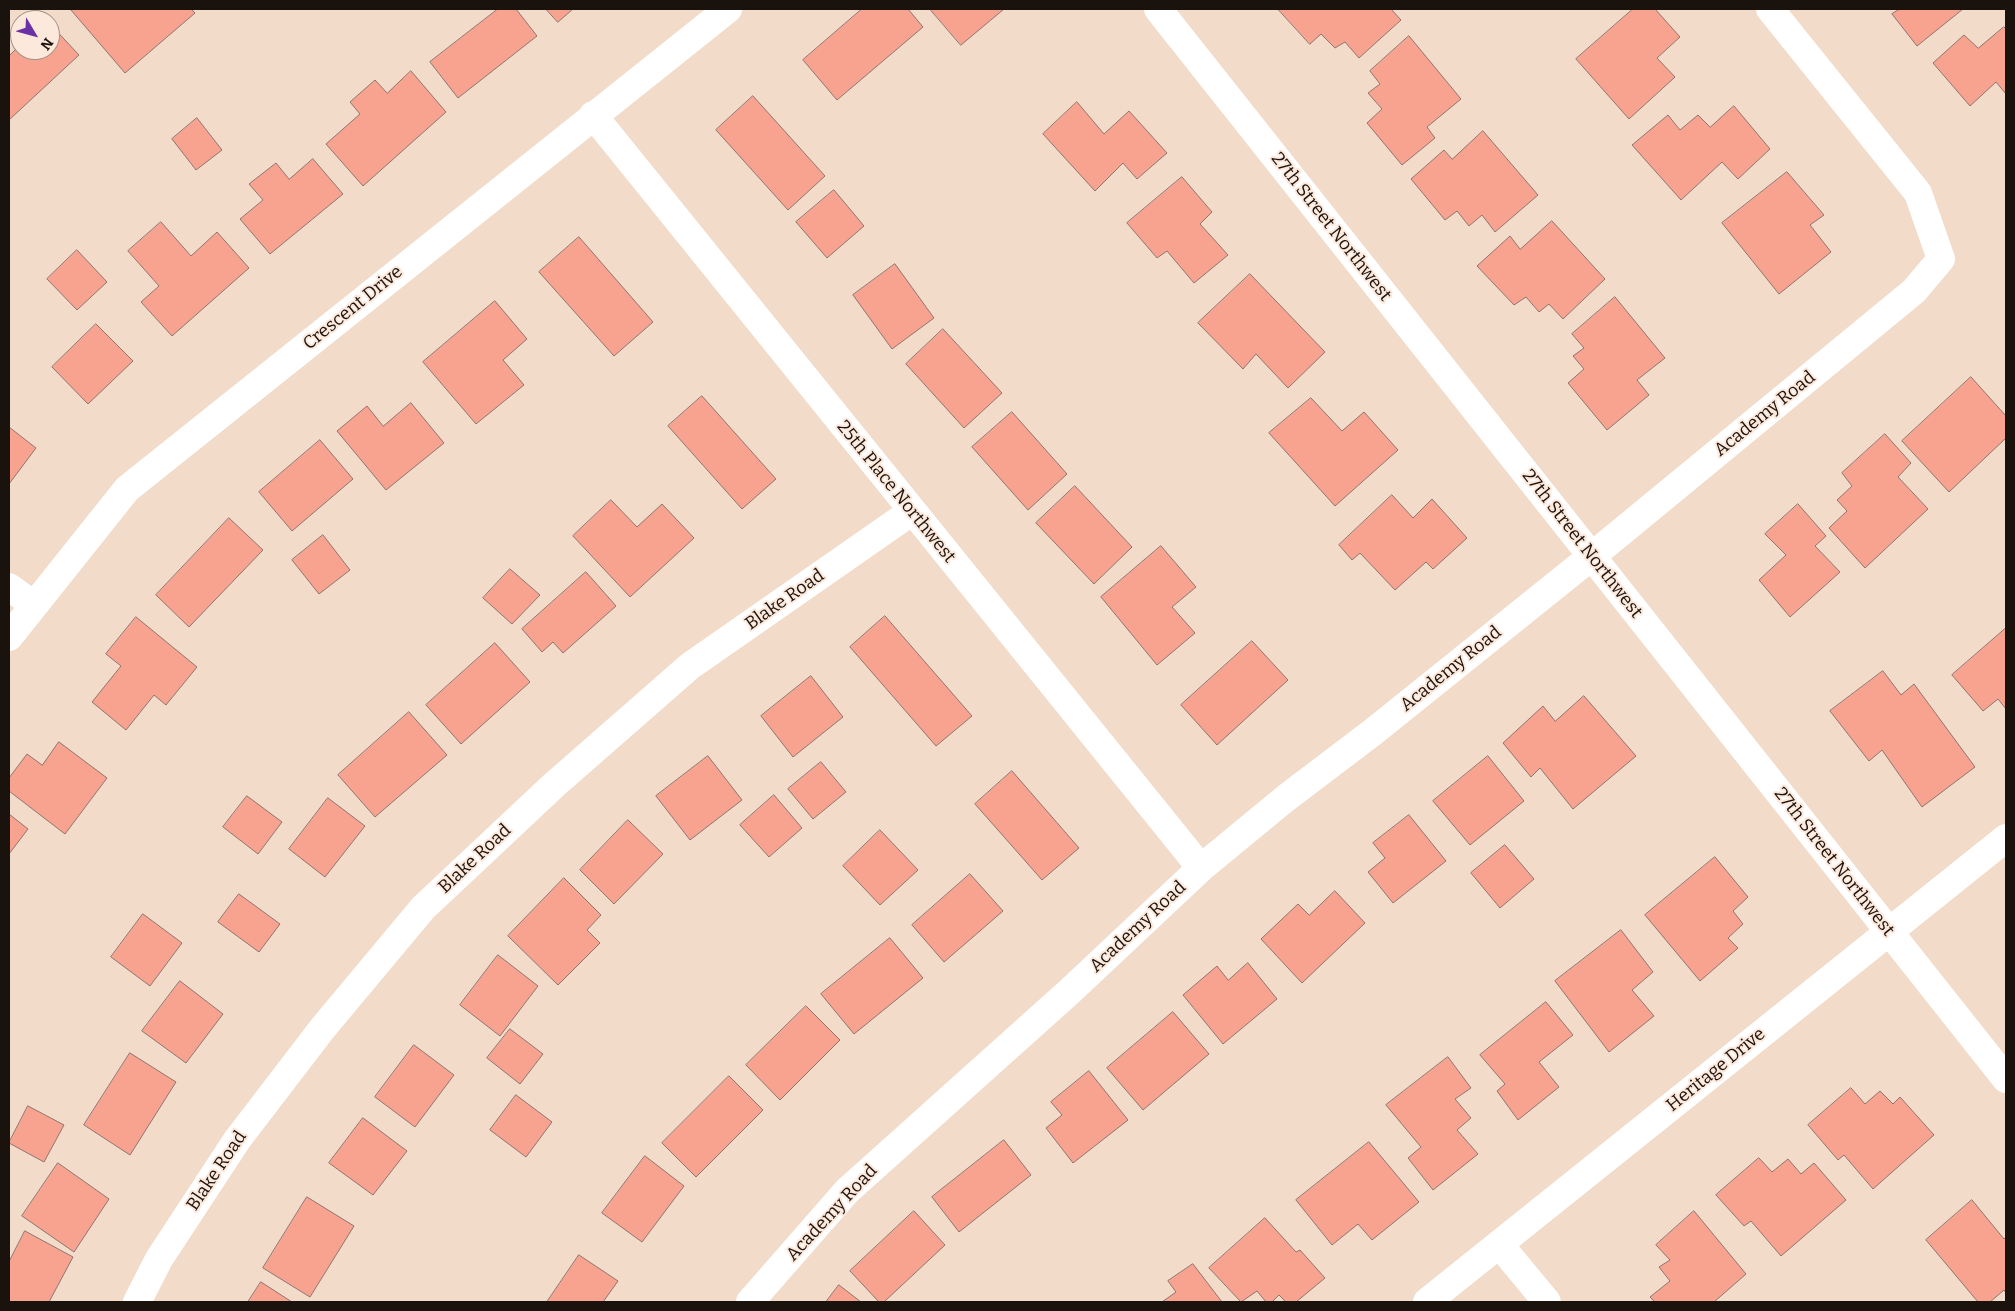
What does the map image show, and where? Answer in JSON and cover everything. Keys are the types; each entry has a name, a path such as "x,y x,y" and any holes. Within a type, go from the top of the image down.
{"street":[{"name":"Crescent Drive","path":"9,637 127,489 728,9"},
{"name":"27th Street Northwest","path":"1158,9 2006,1079"},
{"name":"Academy Road","path":"750,1302 847,1191 1069,992 1200,868 1592,556 1914,291 1941,259 1918,194 1770,9"},
{"name":"25th Place Northwest","path":"593,115 911,512 1200,868"},
{"name":"Blake Road","path":"137,1302 159,1259 237,1140 322,1029 423,908 554,785 690,666 911,512"},
{"path":"9,586 34,605"},
{"name":"Heritage Drive","path":"1427,1302 2006,838"},
{"path":"1499,1244 1546,1302"}],"building":[{"path":"72,9 191,9 195,13 125,73"},
{"path":"498,9 516,9 537,36 458,98 430,62"},
{"path":"546,9 573,9 558,22"},
{"path":"862,9 908,9 923,27 837,100 803,60"},
{"path":"930,9 1004,9 961,45"},
{"path":"1278,9 1391,9 1401,20 1359,58 1345,42 1335,48 1321,34 1310,44"},
{"path":"1633,9 1655,9 1680,37 1657,58 1675,77 1629,119 1576,59"},
{"path":"1900,9 1963,9 1917,46 1892,14"},
{"path":"2004,27 2006,29 2006,94 1996,82 1970,106 1933,63 1964,35 1978,48"},
{"path":"60,35 79,55 9,120 9,56 10,60 60,60"},
{"path":"1409,36 1461,99 1427,127 1435,138 1402,165 1367,123 1382,109 1368,93 1380,84 1370,71"},
{"path":"411,71 446,112 363,186 326,144 360,114 350,102 375,80 387,93"},
{"path":"753,96 825,176 788,210 716,130"},
{"path":"1077,102 1104,134 1129,111 1167,153 1137,179 1123,163 1095,191 1043,134"},
{"path":"1734,106 1770,149 1738,179 1722,162 1681,200 1632,145 1668,115 1680,130 1698,115 1710,127"},
{"path":"197,118 222,150 196,170 172,139"},
{"path":"1483,131 1538,195 1495,232 1482,215 1469,226 1457,211 1445,220 1411,179 1444,150 1452,159"},
{"path":"313,159 343,194 270,254 240,219 263,200 249,184 276,163 289,179"},
{"path":"1787,172 1824,215 1810,225 1831,252 1779,294 1722,223"},
{"path":"1182,177 1212,212 1200,224 1228,255 1194,283 1167,251 1157,258 1127,223"},
{"path":"834,190 864,226 827,258 796,222"},
{"path":"1552,221 1605,279 1563,319 1549,304 1539,312 1526,297 1514,305 1477,266 1510,236 1520,249"},
{"path":"161,222 191,256 217,232 249,268 172,336 141,302 159,286 128,251"},
{"path":"579,237 653,322 614,356 539,272"},
{"path":"77,250 107,282 77,310 47,279"},
{"path":"895,264 934,318 892,349 853,295"},
{"path":"1250,274 1325,352 1288,388 1256,354 1243,369 1198,323"},
{"path":"1615,297 1665,358 1637,380 1649,395 1607,430 1568,383 1584,369 1573,356 1584,348 1572,334"},
{"path":"495,301 527,339 503,360 524,385 476,424 423,362"},
{"path":"96,324 133,361 88,404 52,367"},
{"path":"943,329 1002,393 964,428 906,364"},
{"path":"1971,377 2006,416 2006,438 1949,492 1902,441"},
{"path":"702,396 776,479 742,509 668,426"},
{"path":"1311,398 1342,431 1364,412 1398,450 1335,506 1269,433"},
{"path":"411,403 444,443 386,490 337,431 367,406 383,426"},
{"path":"1012,412 1067,474 1028,510 972,447"},
{"path":"9,427 36,448 9,484"},
{"path":"1885,434 1911,463 1898,477 1928,509 1865,568 1829,528 1847,511 1837,500 1852,486 1842,473"},
{"path":"320,440 353,479 292,531 259,492"},
{"path":"1075,486 1132,547 1094,584 1036,523"},
{"path":"1392,495 1413,518 1432,499 1467,538 1433,569 1426,562 1395,590 1360,553 1352,560 1339,545"},
{"path":"611,500 637,527 662,504 694,538 630,597 573,536"},
{"path":"1798,504 1826,536 1815,546 1840,572 1790,617 1759,580 1786,555 1765,534"},
{"path":"229,518 263,550 189,627 156,595"},
{"path":"323,535 350,570 319,594 292,560"},
{"path":"1161,546 1196,587 1172,607 1195,633 1157,665 1101,597"},
{"path":"510,569 540,595 512,624 483,598"},
{"path":"586,572 616,606 563,653 553,642 542,652 522,629"},
{"path":"885,616 972,716 936,746 850,647"},
{"path":"136,617 197,667 166,705 154,695 126,730 92,702 121,666 106,654"},
{"path":"2006,628 2006,709 1998,699 1983,711 1952,675"},
{"path":"1252,641 1288,680 1217,745 1181,705"},
{"path":"495,643 530,682 461,744 426,705"},
{"path":"1883,671 1901,695 1914,684 1975,767 1922,807 1882,750 1869,761 1830,711"},
{"path":"811,676 843,717 793,757 761,716"},
{"path":"1584,696 1636,756 1573,809 1540,768 1531,777 1503,743 1543,706 1555,721"},
{"path":"409,712 447,755 375,817 338,775"},
{"path":"59,742 107,778 65,834 9,791 9,778 27,754 42,765"},
{"path":"708,756 742,800 690,840 656,796"},
{"path":"1488,756 1524,801 1470,845 1433,801"},
{"path":"821,762 846,792 813,819 788,789"},
{"path":"1012,771 1079,848 1042,880 975,804"},
{"path":"774,795 802,828 769,857 740,825"},
{"path":"247,796 282,822 258,854 223,827"},
{"path":"328,798 365,826 325,877 289,849"},
{"path":"9,814 28,829 9,854"},
{"path":"1409,815 1446,861 1393,903 1368,872 1385,858 1373,843"},
{"path":"628,820 663,854 614,904 580,870"},
{"path":"880,830 918,870 880,905 843,866"},
{"path":"1505,845 1534,879 1500,908 1471,873"},
{"path":"1715,857 1748,897 1733,911 1743,924 1728,938 1738,948 1700,981 1645,915"},
{"path":"970,874 1003,911 944,962 912,925"},
{"path":"564,878 601,915 587,930 600,943 558,985 508,936"},
{"path":"1335,891 1365,923 1302,983 1261,939 1298,904 1309,915"},
{"path":"239,894 280,924 259,952 218,922"},
{"path":"143,914 182,943 150,986 111,957"},
{"path":"1621,930 1653,972 1632,990 1654,1016 1609,1052 1555,981"},
{"path":"890,938 923,978 854,1034 821,994"},
{"path":"498,955 538,986 500,1036 460,1005"},
{"path":"1248,963 1277,999 1223,1044 1183,995 1217,966 1228,980"},
{"path":"180,981 223,1014 186,1063 142,1031"},
{"path":"1546,1002 1573,1035 1539,1062 1559,1087 1518,1120 1497,1091 1505,1084 1480,1055"},
{"path":"806,1006 840,1040 780,1100 746,1065"},
{"path":"1173,1012 1209,1054 1143,1110 1107,1068"},
{"path":"510,1029 543,1054 520,1084 487,1058"},
{"path":"414,1045 454,1075 415,1127 375,1097"},
{"path":"130,1053 176,1082 130,1155 84,1125"},
{"path":"1448,1057 1471,1088 1455,1099 1471,1118 1457,1130 1478,1154 1433,1190 1408,1158 1421,1147 1386,1105"},
{"path":"1089,1071 1128,1120 1073,1163 1046,1128 1062,1115 1051,1102"},
{"path":"729,1076 763,1110 696,1177 662,1143"},
{"path":"1851,1088 1865,1104 1880,1091 1893,1104 1900,1097 1934,1135 1873,1189 1844,1155 1838,1160 1808,1125"},
{"path":"516,1095 552,1122 526,1157 490,1130"},
{"path":"28,1106 64,1125 44,1162 9,1143"},
{"path":"363,1118 407,1151 373,1195 329,1163"},
{"path":"1004,1140 1031,1175 959,1232 932,1197"},
{"path":"1369,1142 1419,1202 1372,1240 1358,1224 1332,1245 1296,1200"},
{"path":"645,1156 684,1186 642,1242 602,1213"},
{"path":"1759,1158 1772,1172 1788,1159 1801,1174 1814,1163 1846,1200 1781,1256 1751,1221 1744,1226 1716,1195"},
{"path":"58,1163 109,1199 74,1252 22,1216"},
{"path":"307,1197 354,1226 310,1297 263,1268"},
{"path":"1972,1200 2004,1239 2006,1237 2006,1293 2004,1290 1990,1302 1978,1302 1926,1240"},
{"path":"914,1211 945,1245 884,1302 879,1302 850,1271"},
{"path":"1694,1211 1746,1274 1714,1302 1655,1302 1650,1297 1670,1281 1659,1267 1670,1260 1656,1245"},
{"path":"1265,1218 1296,1252 1300,1250 1325,1278 1296,1302 1286,1302 1279,1295 1272,1302 1266,1302 1257,1291 1241,1302 1209,1268"},
{"path":"25,1231 73,1257 49,1302 9,1302 9,1262"},
{"path":"579,1255 618,1281 603,1302 547,1302"},
{"path":"1193,1264 1222,1302 1162,1302 1176,1292 1168,1281"},
{"path":"261,1282 292,1302 248,1302"},
{"path":"839,1285 861,1302 826,1302"}]}
